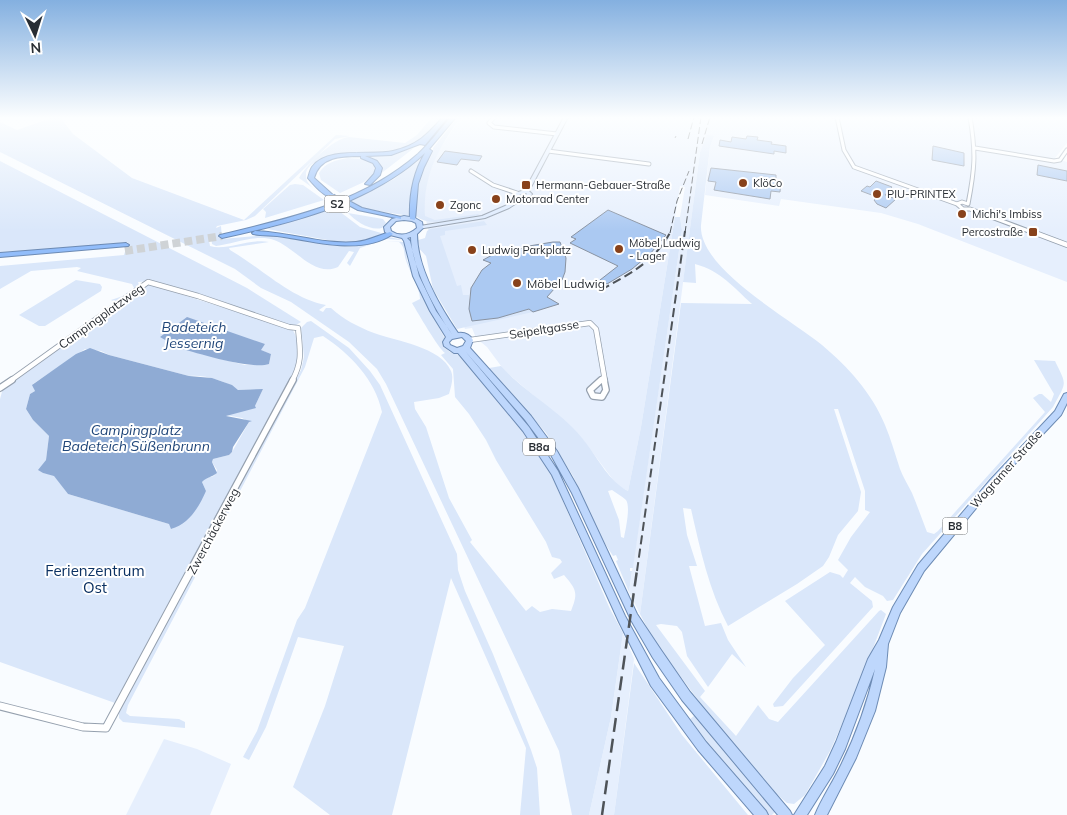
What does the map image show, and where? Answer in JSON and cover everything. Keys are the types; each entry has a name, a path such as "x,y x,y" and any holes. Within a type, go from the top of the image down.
{"highway":[{"path":"342,155 321,162 313,170 311,178 316,185 358,213 385,217 390,222"},
{"name":"S2","path":"411,155 405,161 368,184 307,210 221,233 230,234 279,223 342,202 393,176 420,155"},
{"path":"417,223 412,205 423,161 427,155"},
{"path":"334,196 320,182 316,175 321,166 332,160 353,156 372,160 377,164 378,170 368,184"},
{"path":"345,204 361,210 389,214 399,218"},
{"path":"230,234 274,233 352,244 366,242 390,234"},
{"path":"0,255 126,248 0,261"}],"main road":[{"path":"414,234 404,237 390,234 386,229 390,222 399,218 417,223 414,234 414,249 424,276 453,336"},
{"path":"404,237 407,241 409,257 416,276 433,311 453,336"},
{"path":"453,336 466,336 465,346 452,350 447,346 446,342 453,336"},
{"name":"B8a","path":"465,346 544,454 568,497 622,619 655,682 702,746 762,815"},
{"name":"B8a","path":"465,346 528,418 554,453 575,490 634,617 666,668 691,703 786,815"},
{"name":"Wagramer Straße","path":"800,815 809,804 833,762 872,663 884,643 902,597 920,568 994,481 1058,413 1067,396"},
{"name":"Wagramer Straße","path":"821,815 844,774 860,738 882,662 884,643"},
{"name":"B8a","path":"752,804 758,815"}],"street":[{"path":"471,171 493,185 519,195 529,196 527,191 546,155"},
{"path":"579,155 649,164"},
{"path":"847,155 854,167 957,204 962,208 969,206 1067,245"},
{"path":"969,206 975,170 975,155"},
{"path":"1018,155 1054,161 1060,160 1063,155"},
{"path":"417,223 439,223 483,216 499,211 519,195"},
{"name":"Campingplatzweg","path":"0,388 148,282 198,296 289,327 298,328"},
{"name":"Seipeltgasse","path":"465,346 590,323 596,330 603,378"},
{"name":"Zwerchäckerweg","path":"0,706 83,727 106,728 299,368 301,358 298,328"}],"shaded area":[{"path":"436,155 700,155 640,614 629,592 682,230 680,217 685,187 680,186 641,427 628,491 617,485 584,441 569,426 504,370 487,347 476,338 472,328 465,329 430,237 424,203 427,181"},
{"path":"709,155 1057,155 1055,158 1067,162 1067,282 918,224 881,213 781,199 779,206 705,195"},
{"path":"623,633 634,659 614,815 589,815 611,717"},
{"path":"164,739 197,749 231,764 210,815 126,815"}],"green space":[{"path":"6,155 101,155 132,178 244,220 314,155 318,155 255,216 246,220 217,226 216,228 221,226 222,239 266,235 349,247 365,245 389,237 403,240 387,239 360,248 350,266 347,263 354,252 349,251 338,267 329,269 313,265 282,244 267,238 216,246 212,244 211,236 209,241 210,246 217,247 262,241 269,242 229,248 276,282 313,302 326,305 319,310 323,312 326,308 331,308 362,328 417,346 438,356 446,363 452,377 449,394 439,398 414,402 415,409 426,427 449,498 472,540 470,542 526,611 532,606 540,612 552,609 571,611 575,600 572,584 564,575 554,579 551,573 562,562 560,559 552,557 546,542 496,460 486,440 455,397 453,369 441,355 445,353 433,338 412,303 420,299 414,278 445,339 444,347 450,352 456,353 526,434 551,474 610,609 623,633 611,717 589,815 572,815 559,751 386,384 377,369 349,342 291,302 261,288 235,269"},
{"path":"319,155 340,155 318,161 309,167 306,178 313,188 299,178"},
{"path":"405,155 379,175 379,164 371,158 362,156"},
{"path":"431,155 438,155 429,175 425,216 435,220 479,215 446,222 422,220 416,216 417,198 423,169"},
{"path":"700,155 709,155 701,225 704,242 714,259 749,292 822,345 841,362 866,391 880,413 900,469 912,493 927,532 934,534 1045,412 1033,398 1042,394 1051,402 1054,394 1034,360 1055,361 1064,384 1053,407 922,554 893,600 887,601 883,596 865,587 855,577 850,583 872,601 873,607 783,706 774,707 773,704 793,678 825,645 785,601 830,572 843,578 848,570 838,560 851,537 870,512 865,510 865,491 838,409 834,409 861,492 858,511 838,535 823,566 728,626 710,584 691,509 683,508 687,535 697,566 689,566 705,626 721,623 728,640 746,667 732,654 708,687 687,656 682,632 677,626 656,625 705,691 700,697 736,736 758,705 769,719 778,722 879,611 881,610 886,614 856,693 830,751 805,795 794,804 787,803 774,792 725,736 654,641 640,614 681,303 752,304 719,275 695,264 696,283 683,282"},
{"path":"348,158 364,159 374,165 375,172 364,182 340,193 321,180 319,173 328,164"},
{"path":"422,158 412,188 409,216 361,208 351,201 394,179"},
{"path":"0,161 247,288 301,322 290,326 220,301 150,281 138,282 139,285 117,303 111,300 123,296 134,288 132,284 77,271 81,268 77,267 31,271 0,289 0,266 124,255 128,242 0,252"},
{"path":"290,185 303,185 324,200 265,218 266,212 263,209"},
{"path":"335,208 360,227 385,234 367,241 344,243 267,229"},
{"path":"348,213 383,219 386,223 382,228 368,227"},
{"path":"675,217 680,217 682,230 633,568 630,568 630,571 632,571 629,592 616,561 618,560 616,555 613,556 602,539 573,476 546,433 489,368 501,366 556,412 577,432 615,482 628,491 641,427","holes":["612,490 626,500 627,503 628,514 624,538 621,537 619,520 608,491"]},
{"path":"484,221 487,225 445,231 445,235 440,236 457,286 461,285 463,295 469,295 469,309 472,321 498,318 529,309 533,312 457,329 433,289 426,256 416,245 415,241 425,238 427,231 430,229"},
{"path":"384,241 405,242 407,260 412,275 407,262 403,247 399,242"},
{"path":"76,280 100,284 102,287 101,291 45,326 39,326 19,315"},
{"name":"Ferienzentrum Ost","path":"148,284 292,329 295,333 298,343 296,369 239,479 115,703 0,662 0,399 3,388","holes":["161,336 265,344 260,350 271,354 269,364 245,365 217,358 176,346","85,349 101,351 109,355 189,376 215,379 238,390 263,389 255,406 226,415 242,418 251,423 249,422 229,455 213,459 212,462 217,470 214,476 206,478 202,482 206,491 172,529 169,524 68,494 54,475 43,473 39,470 46,460 49,436 33,420 26,409 30,394 35,391 33,384"]},
{"path":"311,321 349,348 380,385 457,554 458,570 465,591 493,654 531,750 537,768 540,815 520,815 526,748 451,578 392,815 330,815 293,787 325,706 344,646 298,637 266,727 249,760 243,757 257,731 297,620 305,608 382,412 374,389 360,368 343,351 323,336 314,338 305,367 128,705 126,713 130,716 179,719 185,722 185,728 123,722 119,718 119,709 301,370 304,357 301,328"},
{"path":"634,663 682,735 748,815 614,815"},
{"path":"695,715 776,811 772,815 769,815 689,720"}],"water":[{"name":"Badeteich Jessernig","path":"187,317 265,344 261,350 271,354 269,364 250,365 210,357 177,347 160,337"},
{"name":"Campingplatz Badeteich Süßenbrunn","path":"90,348 109,355 189,376 212,378 232,385 238,390 263,389 255,406 256,408 226,416 252,421 249,422 229,455 213,459 212,462 217,473 202,482 206,491 200,503 193,514 177,527 171,529 169,524 68,494 54,476 38,470 46,460 49,436 33,420 26,409 30,394 35,391 32,385 76,354"}],"building":[{"path":"442,155 482,156 479,161 461,159 457,165 437,162"},
{"path":"932,155 964,155 964,166 932,160"},
{"path":"1038,165 1067,171 1067,181 1037,175"},
{"name":"KlöCo","path":"711,168 776,175 776,180 781,181 780,192 771,191 770,199 714,190 716,182 708,181"},
{"name":"PIU-PRINTEX","path":"876,181 892,187 885,195 896,199 886,208 877,204 874,200 877,197 861,191 867,186 870,187"},
{"name":"Möbel Ludwig - Lager","path":"608,210 666,235 650,254 632,269 607,284 600,280 618,266 570,243 576,239 571,237"},
{"name":"Möbel Ludwig","path":"560,242 566,258 565,272 562,280 547,297 559,304 533,312 529,309 498,318 472,321 469,309 471,288 482,270 491,263 483,260 505,248 511,252 529,246"}],"tunnel":[{"path":"125,251 222,236"}],"railway":[{"path":"685,233 696,155"},
{"path":"670,232 677,201 689,171"},
{"path":"637,571 685,231"},
{"path":"601,290 649,259 670,232"},
{"path":"602,815 637,570"}],"place":[{"name":"KlöCo","path":"743,183"},
{"name":"Hermann-Gebauer-Straße","path":"526,185"},
{"name":"PIU-PRINTEX","path":"877,194"},
{"name":"Motorrad Center","path":"496,199"},
{"name":"Zgonc","path":"440,205"},
{"name":"Michi's Imbiss","path":"962,214"},
{"name":"Percostraße","path":"1033,232"},
{"name":"Möbel Ludwig - Lager","path":"619,249"},
{"name":"Ludwig Parkplatz","path":"472,250"},
{"name":"Möbel Ludwig","path":"517,283"}]}
